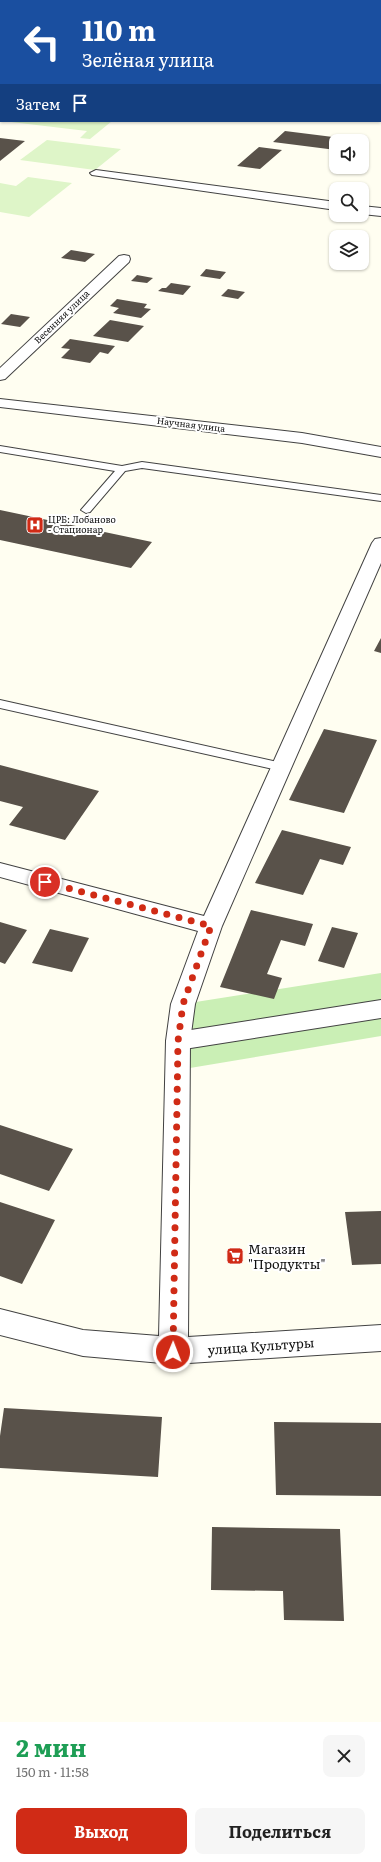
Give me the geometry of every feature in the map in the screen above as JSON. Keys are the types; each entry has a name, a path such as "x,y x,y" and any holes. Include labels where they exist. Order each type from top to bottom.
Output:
{"street":[{"path":"96,173 329,205"},
{"path":"369,211 381,212"},
{"name":"Весенняя улица","path":"0,376 124,258"},
{"name":"Научная улица","path":"0,402 302,438 381,452"},
{"path":"173,1352 178,1041 183,1004 211,926 381,543"},
{"path":"0,870 211,926"},
{"path":"178,1041 381,1008"},
{"name":"улица Культуры","path":"0,1322 83,1343 173,1352 381,1338"}],"lane":[{"path":"0,449 122,469 142,465 381,498"},
{"path":"86,510 122,469"},
{"path":"0,704 282,766"}],"green space":[{"path":"11,122 111,122 90,139 80,138 87,131"},
{"path":"47,140 121,149 95,170 20,160"},
{"path":"28,177 72,183 29,217 0,212 0,183 16,186"},
{"path":"381,973 381,1036 178,1070 183,1004"}],"building":[{"path":"285,131 329,136 329,149 273,142"},
{"path":"0,138 25,141 0,161"},
{"path":"259,147 282,150 260,169 237,166"},
{"path":"71,250 95,254 85,262 61,258"},
{"path":"206,269 226,272 220,279 200,276"},
{"path":"137,275 153,278 147,283 131,281"},
{"path":"171,283 191,286 183,295 158,291 162,288 166,288"},
{"path":"228,289 245,292 238,299 221,296"},
{"path":"117,299 147,304 144,308 151,309 141,318 113,313 119,308 110,306"},
{"path":"11,314 30,317 20,327 1,324"},
{"path":"110,320 144,326 128,342 93,336"},
{"path":"70,339 115,346 108,354 100,352 90,363 61,358 70,349 61,348"},
{"name":"ЦРБ: Лобаново - Стационар","path":"0,510 152,542 131,568 0,540"},
{"path":"381,638 381,653 374,651"},
{"path":"324,729 377,740 344,813 289,800"},
{"path":"0,765 99,791 65,840 9,825 23,807 0,801"},
{"path":"282,830 351,847 343,865 320,859 303,895 255,883"},
{"path":"251,910 313,924 305,946 281,940 267,974 282,978 274,999 220,987"},
{"path":"0,922 27,930 5,964 0,962"},
{"path":"332,927 358,933 344,968 318,961"},
{"path":"50,929 89,938 72,972 32,963"},
{"path":"0,1125 73,1149 49,1191 0,1174"},
{"path":"0,1202 55,1220 22,1284 0,1276"},
{"path":"381,1211 381,1264 352,1265 345,1212"},
{"path":"4,1408 162,1417 158,1477 0,1468 0,1436"},
{"path":"274,1422 381,1423 381,1496 276,1495"},
{"path":"212,1527 340,1529 344,1621 284,1620 283,1591 211,1590"}],"place":[{"name":"ЦРБ: Лобаново - Стационар","path":"35,525"},
{"name":"Магазин \"Продукты\"","path":"235,1256"}],"route":[{"path":"45,882 211,926 183,1004 178,1041 173,1352"}]}
